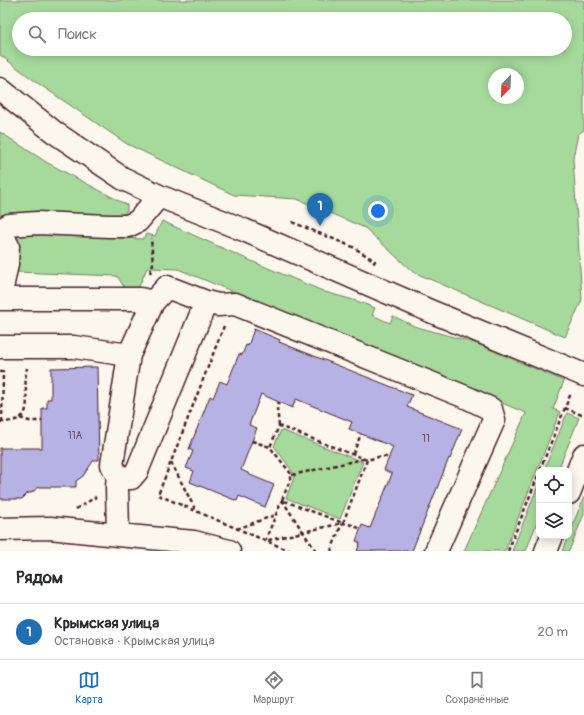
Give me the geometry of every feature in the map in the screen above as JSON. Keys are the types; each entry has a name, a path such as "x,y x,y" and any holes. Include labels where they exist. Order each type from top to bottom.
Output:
{"street":[{"path":"0,89 54,132 122,178 159,196 244,230 430,311 582,374"},
{"path":"153,302 140,299 0,298 7,264 8,246 0,231 9,225 37,223 128,226 138,221 159,196"},
{"path":"118,535 118,478 112,465 129,355 153,302 167,287 218,305 235,304 468,398 491,409 494,420 436,551"},
{"path":"118,478 131,478 137,471 206,302"},
{"path":"0,347 74,347 129,355"},
{"path":"572,485 584,455"},
{"path":"0,529 50,528 194,542 229,551"},
{"path":"546,551 551,539"}],"path":[{"path":"225,324 158,496 290,551"},
{"path":"0,372 3,372 1,422 10,422 24,415 26,408 25,374 28,366"},
{"path":"541,467 565,408 582,374"},
{"path":"270,447 279,426 277,408 279,402"},
{"path":"565,408 584,416"},
{"path":"20,418 29,421 42,421"},
{"path":"279,426 365,459"},
{"path":"353,454 361,434"},
{"path":"252,441 270,447 292,475"},
{"path":"292,475 382,456 389,458"},
{"path":"331,551 365,459"},
{"path":"171,462 196,512"},
{"path":"265,541 292,475"},
{"path":"508,551 536,481"},
{"path":"71,513 100,494"},
{"path":"282,500 361,529"},
{"path":"282,500 316,551"},
{"path":"237,529 276,515"},
{"path":"265,541 342,523"}],"green space":[{"path":"0,0 584,0 584,130 578,134 573,158 582,300 565,337 413,272 365,228 297,199 234,195 127,144 39,84 0,55"},
{"path":"0,132 46,162 127,205 127,211 122,215 113,216 0,215"},
{"path":"162,221 325,292 375,308 372,315 390,323 393,316 414,326 475,343 564,381 553,409 560,412 538,467 536,467 536,473 505,551 464,551 526,413 178,269 147,268 137,291 126,290 117,276 15,272 13,240 17,235 24,233 143,239 146,234 155,236"},
{"path":"567,413 579,418 559,467 545,467"},
{"path":"281,430 363,462 340,519 286,498 295,475 274,446"},
{"path":"536,491 536,525 526,551 512,551"},
{"path":"584,497 584,514 569,551 562,551 567,539 572,539 572,526"}],"building":[{"path":"254,329 280,340 279,342 412,395 407,407 462,429 412,551 357,551 360,543 356,541 362,525 370,528 392,474 384,470 393,447 349,429 352,422 296,399 292,408 261,394 249,425 257,428 241,470 274,485 265,507 239,496 237,501 190,482 194,471 186,468 193,451 189,449 210,396 213,398 220,381 227,384 239,354 242,355 246,345 248,346"},
{"path":"97,367 99,460 94,460 83,476 76,481 76,487 39,487 31,493 28,493 22,499 0,499 0,448 42,448 42,408 47,408 47,399 51,399 51,368"}],"place":[{"name":"Крымская улица","path":"320,226"}]}
